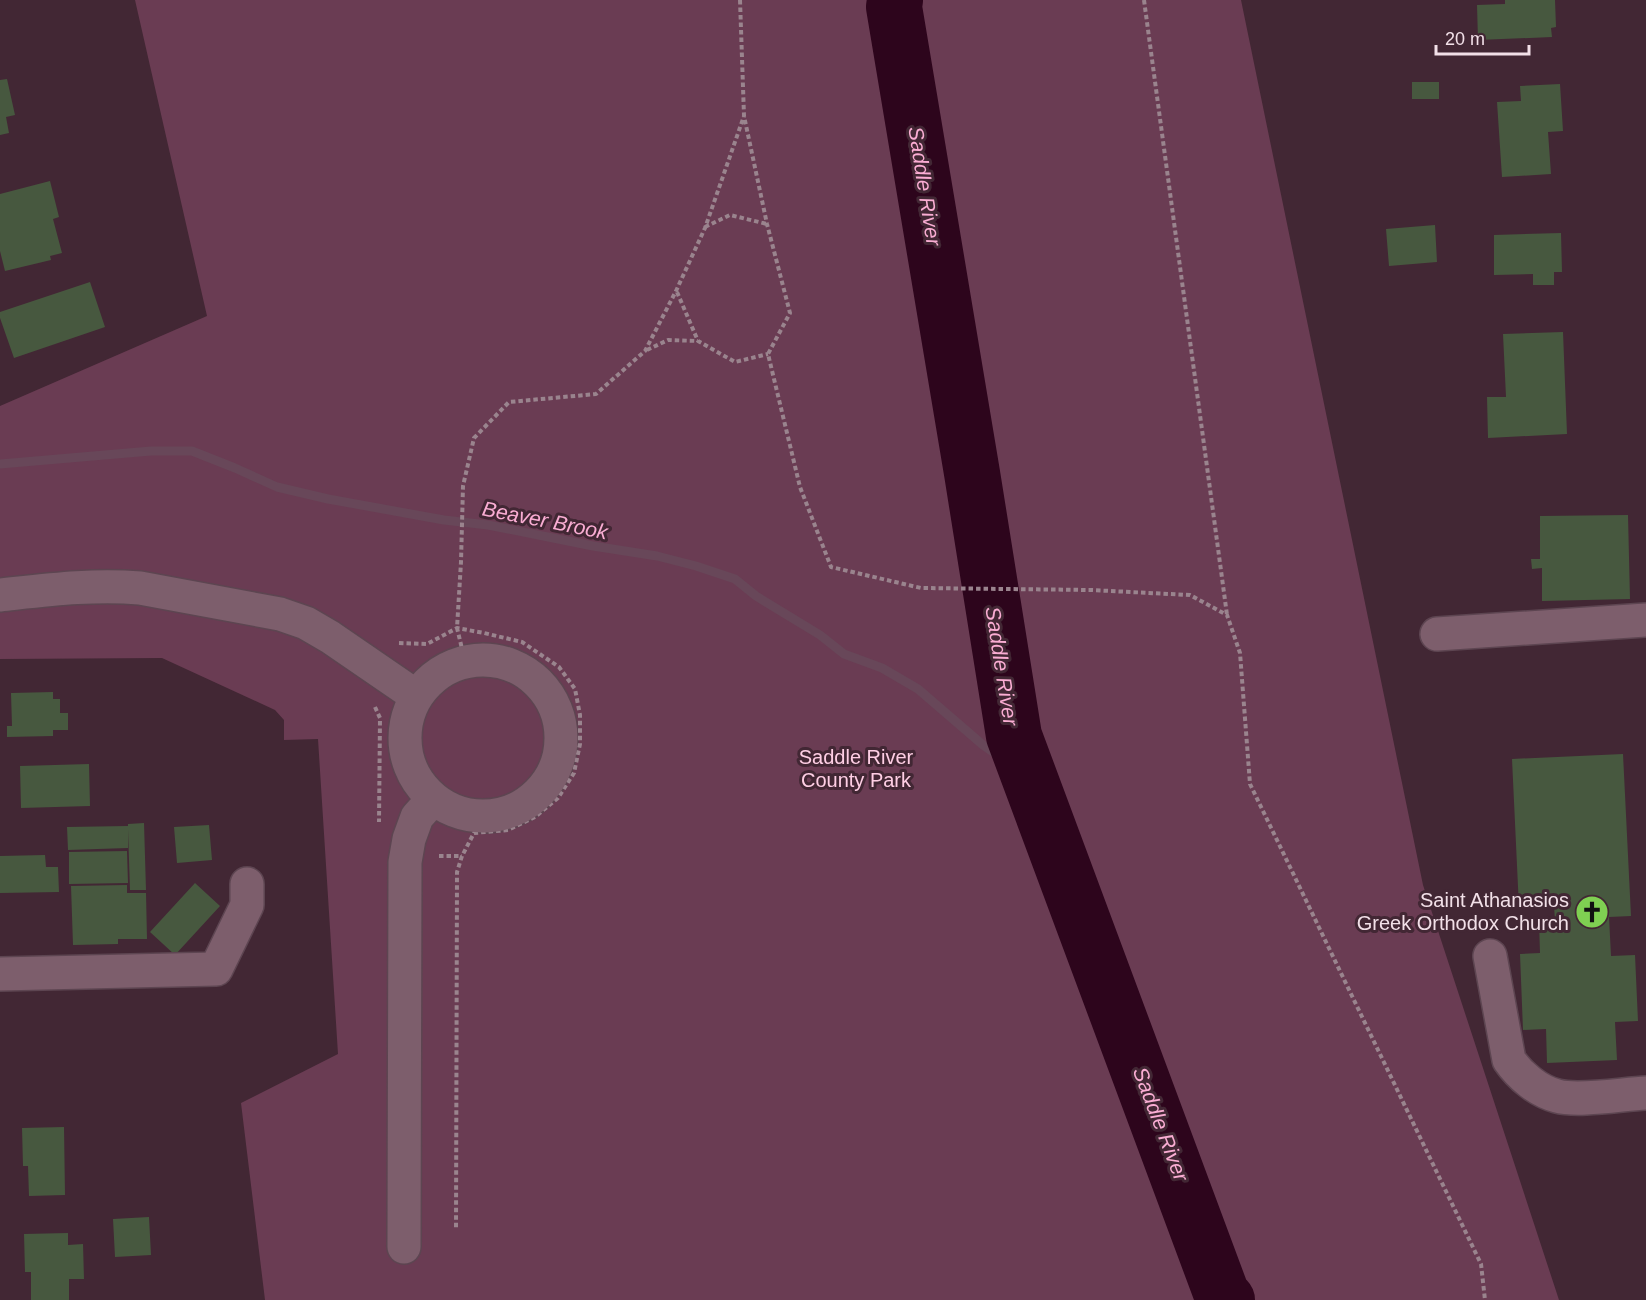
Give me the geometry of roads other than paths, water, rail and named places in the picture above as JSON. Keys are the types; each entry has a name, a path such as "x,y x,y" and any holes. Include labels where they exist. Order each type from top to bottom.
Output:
{"lane":[{"path":"0,595 118,586 280,614 306,623 330,637 416,696"},
{"path":"1437,634 1646,620"},
{"path":"491,660 515,666 536,680 552,700 560,724 560,749 553,774 537,795 515,810 487,817 459,813 433,799 412,776 404,748 405,721 416,696 438,674 465,661 491,660"},
{"path":"404,1247 405,862 409,839 417,817 433,799"},
{"path":"0,974 216,969 246,905 247,884"},
{"path":"1490,956 1509,1060 1519,1074 1558,1096 1582,1098 1646,1093"}],"waterway":[{"name":"Saddle River","path":"895,0 894,7 1014,736 1222,1295 1227,1300"},
{"name":"Beaver Brook","path":"0,464 151,451 192,451 277,487 328,499 444,520 488,525 657,556 696,566 735,579 756,596 820,635 844,654 882,668 918,689 983,745 1029,777"}],"place":[{"name":"Saint Athanasios Greek Orthodox Church","path":"1592,912"}],"park label":[{"name":"Saddle River County Park","path":"856,768"}]}
